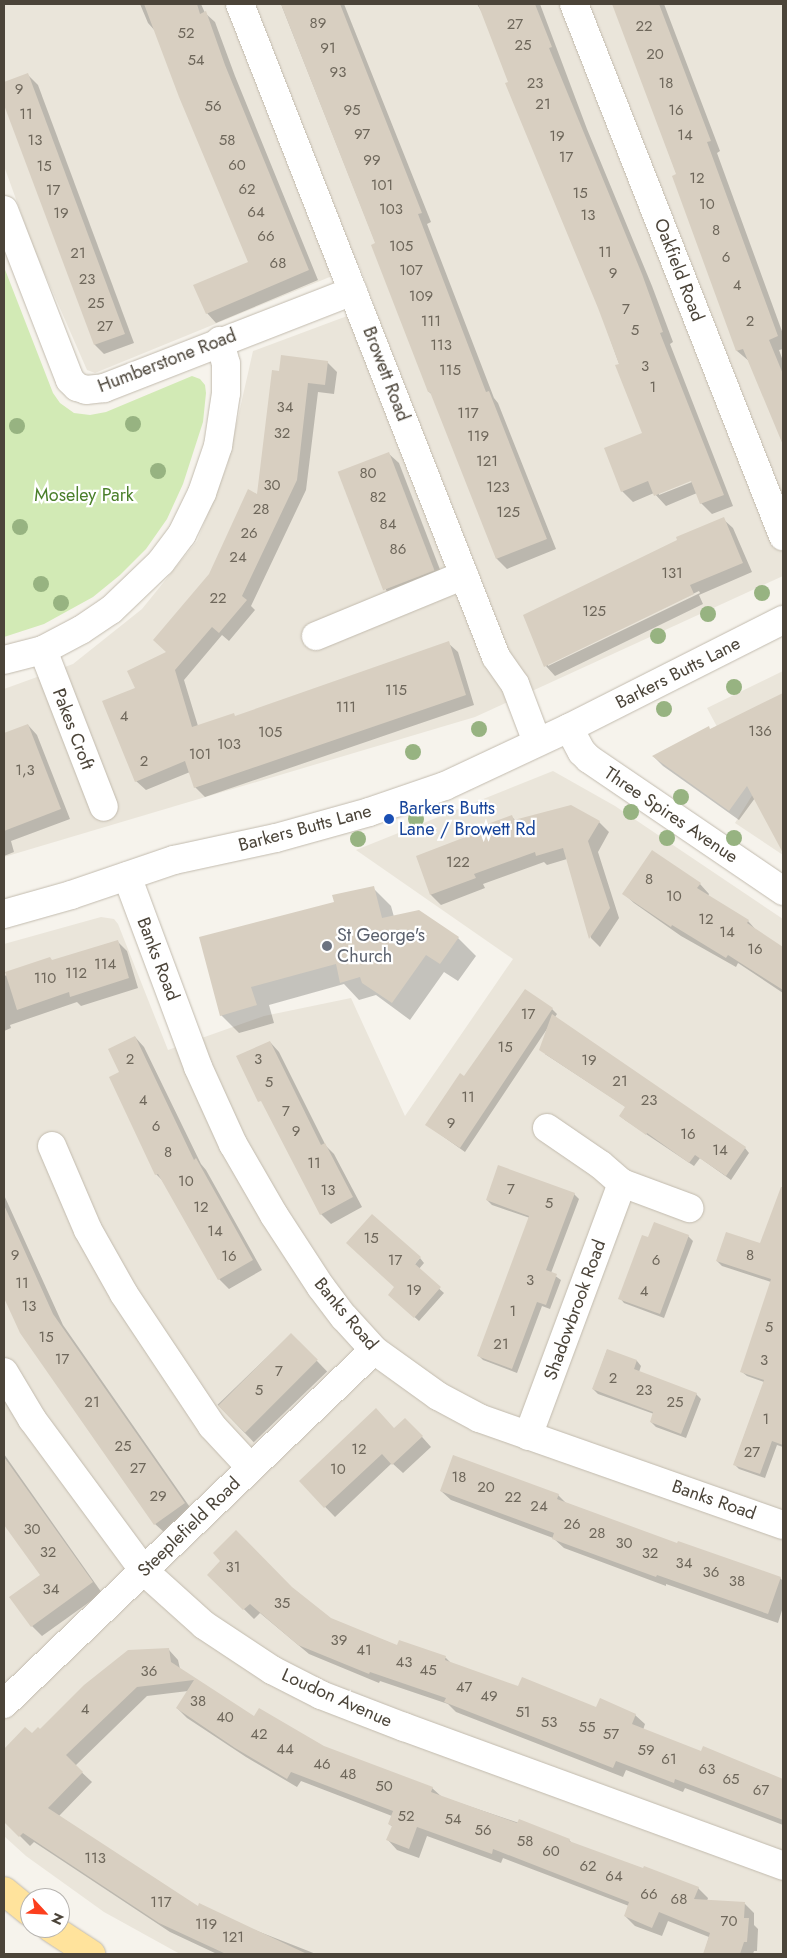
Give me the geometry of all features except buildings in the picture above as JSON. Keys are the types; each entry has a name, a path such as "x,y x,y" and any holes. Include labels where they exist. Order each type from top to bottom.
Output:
{"main road":[{"path":"4,1892 20,1904"},
{"path":"66,1938 91,1954"}],"street":[{"name":"Browett Road","path":"240,4 496,657 515,684 537,742"},
{"name":"Oakfield Road","path":"574,4 783,536"},
{"name":"Humberstone Road","path":"4,210 70,380 77,387 94,391 353,291"},
{"path":"4,660 43,650 80,630 111,610 161,562 182,534 202,493 218,446 226,393 226,364 220,341"},
{"path":"316,636 464,575"},
{"name":"Barkers Butts Lane","path":"4,914 71,895 174,860 276,838 369,812 445,786 569,728 783,620"},
{"name":"Pakes Croft","path":"43,650 104,807"},
{"name":"Three Spires Avenue","path":"569,728 582,752 589,758 783,891"},
{"name":"Banks Road","path":"127,876 198,1067 233,1144 274,1215 321,1287 344,1317 374,1350 438,1396 479,1418 783,1525"},
{"path":"546,1128 601,1165 622,1184 689,1208"},
{"path":"52,1146 88,1230 124,1294 212,1426 251,1468"},
{"name":"Shadowbrook Road","path":"528,1436 622,1184"},
{"name":"Steeplefield Road","path":"4,1704 374,1350"},
{"name":"Loudon Avenue","path":"4,1372 32,1419 144,1571 204,1626 272,1670 321,1695 783,1866"}],"shaded area":[{"path":"4,4 783,4 783,576 475,717 4,857 4,689 73,664 142,609 197,541 227,466 253,351 374,306 359,265 95,373 87,370 34,249 4,166"},
{"path":"783,671 783,855 735,823 753,794 707,708"},
{"path":"553,771 615,806 783,919 783,1954 180,1954 104,1912 26,1856 4,1836 4,944 101,917 114,919 118,924 168,1050 264,1016 351,998 405,1116 513,959 356,850"}],"green space":[{"name":"Moseley Park","path":"4,267 53,393 60,403 74,413 90,415 106,412 192,376 200,379 205,385 206,393 203,422 183,484 167,519 146,549 120,575 93,597 44,624 4,637"}],"place":[{"name":"Barkers Butts Lane / Browett Rd","path":"389,819"},
{"name":"St George's Church","path":"327,946"}]}
